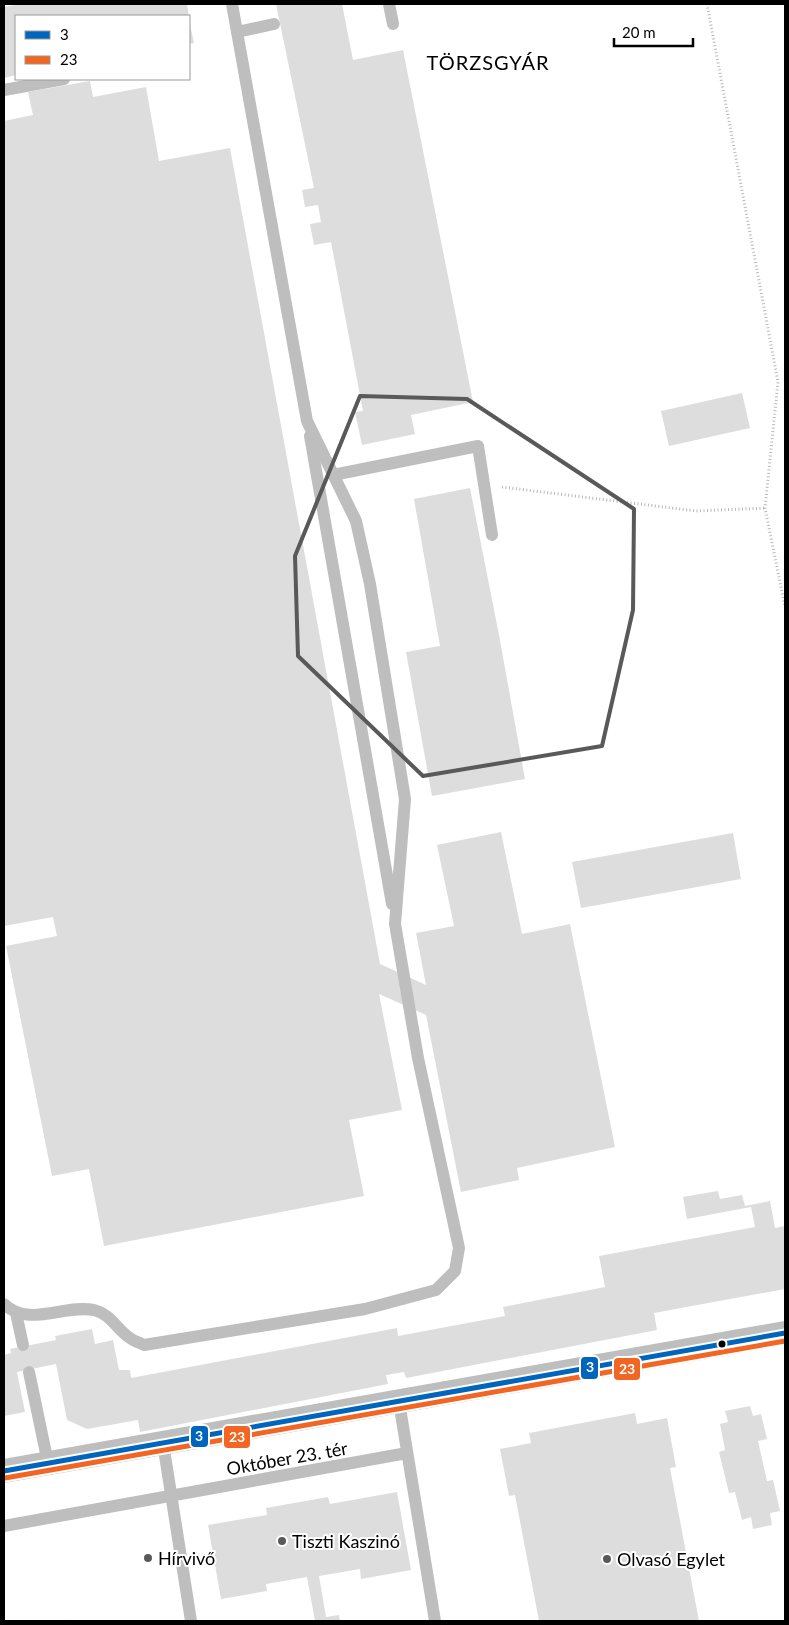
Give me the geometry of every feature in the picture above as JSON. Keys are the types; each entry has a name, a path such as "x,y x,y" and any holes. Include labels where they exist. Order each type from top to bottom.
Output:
{"street":[{"path":"4,1471 785,1333"}],"lane":[{"path":"4,1304 16,1313 36,1316 67,1310 94,1310 110,1318 130,1338 144,1345 365,1309 436,1290 455,1270 459,1248 418,1058 396,924 232,4"},
{"path":"389,4 393,24"},
{"path":"236,32 274,24"},
{"path":"4,90 59,80"},
{"path":"307,421 356,521 368,575 405,799 396,924"},
{"path":"333,475 478,446 492,535"},
{"path":"16,1313 23,1345"},
{"path":"28,1372 48,1463"},
{"path":"398,1402 435,1621"},
{"path":"163,1443 191,1621"},
{"name":"Október 23. tér","path":"4,1526 408,1453"}],"path":[{"path":"707,4 778,382 765,508 785,607"},
{"path":"484,484 696,511 765,508"}],"highlighted area":[{"path":"360,396 467,399 634,509 633,610 602,746 423,776 298,656 295,556"}],"building":[{"path":"21,4 187,4 189,15 15,15 15,75 4,78 4,7"},
{"path":"276,4 342,4 353,60 403,50 473,402 411,415 415,434 362,445 355,412 363,411 331,242 314,245 310,224 321,222 318,205 305,207 302,190 314,188"},
{"path":"190,25 194,43 190,44"},
{"path":"90,81 93,97 146,87 159,161 230,148 380,964 426,985 416,933 454,926 437,845 501,832 522,934 570,924 615,1147 517,1168 519,1180 461,1192 426,1015 379,994 402,1110 349,1120 364,1196 104,1246 89,1169 52,1176 6,946 57,936 53,917 4,926 4,121 33,115 28,92"},
{"path":"742,393 750,428 669,446 661,411"},
{"path":"470,488 525,779 432,796 406,652 440,646 414,499"},
{"path":"733,833 741,879 581,908 572,862"},
{"path":"718,1191 720,1199 742,1195 745,1206 770,1201 775,1228 785,1226 785,1289 654,1313 657,1330 406,1378 404,1372 386,1375 388,1384 140,1432 138,1420 87,1429 67,1420 56,1364 17,1372 25,1412 4,1416 4,1355 11,1353 10,1349 56,1340 55,1336 92,1329 95,1344 113,1340 119,1370 130,1370 131,1378 397,1328 398,1336 505,1316 503,1307 605,1287 599,1256 755,1227 751,1207 687,1219 683,1197"},
{"path":"750,1406 753,1416 761,1414 767,1439 758,1441 767,1481 773,1480 780,1511 770,1513 772,1525 753,1529 751,1517 742,1520 735,1492 729,1493 719,1452 725,1450 720,1424 728,1422 725,1411"},
{"name":"Olvasó Egylet","path":"635,1413 637,1424 667,1418 676,1467 670,1468 699,1621 539,1621 515,1495 509,1496 500,1449 531,1443 529,1433"},
{"path":"397,1492 411,1570 361,1579 360,1569 319,1576 326,1617 339,1615 340,1621 315,1621 307,1577 266,1584 267,1591 221,1599 208,1525 267,1515 266,1508 328,1497 330,1504"}],"transit line":[{"name":"3","path":"4,1471 785,1333"},
{"name":"23","path":"5,1478 785,1341"}],"place":[{"name":"Tiszti Kaszinó","path":"282,1541"},
{"name":"Hírvivő","path":"148,1558"},
{"name":"Olvasó Egylet","path":"607,1559"}],"district":[{"name":"TÖRZSGYÁR","path":"488,62"}]}
